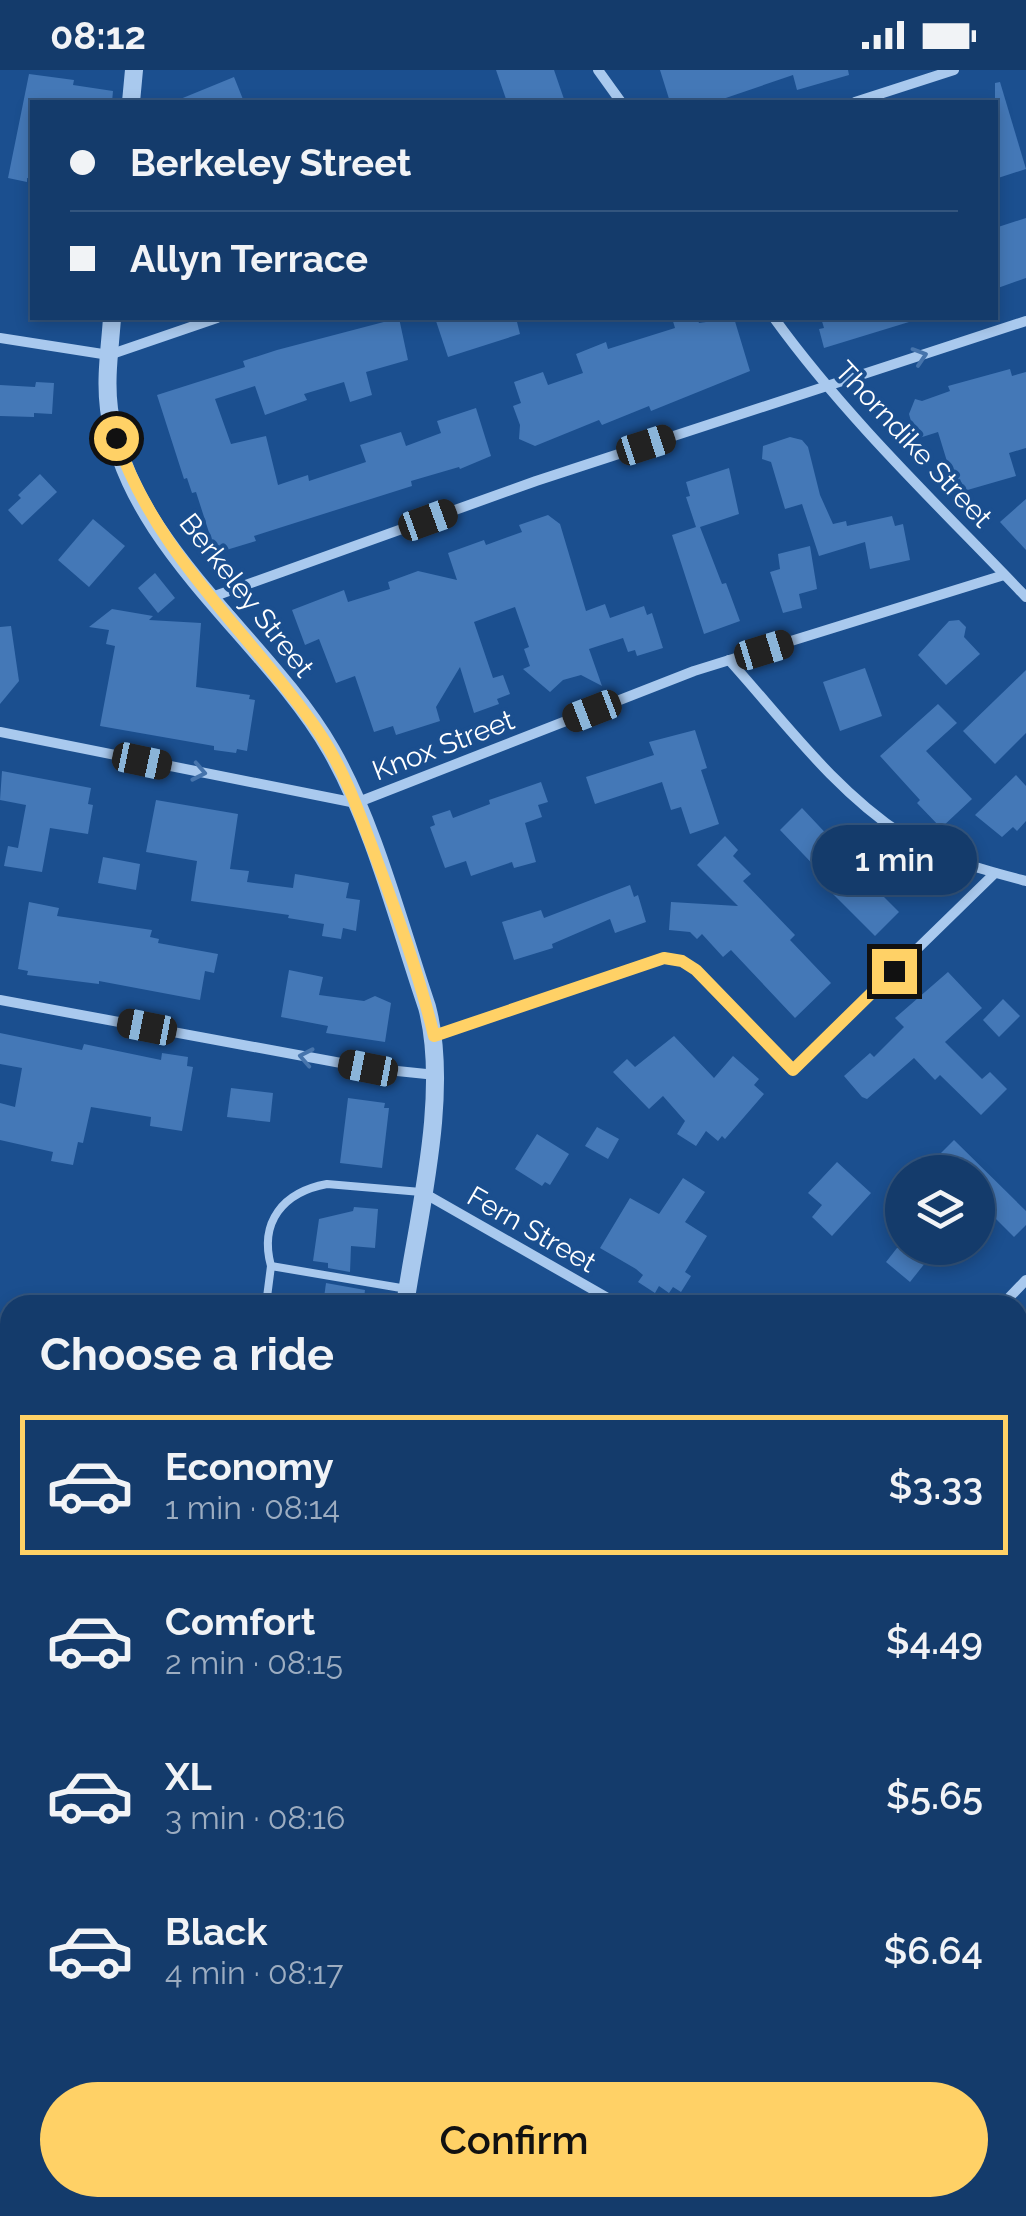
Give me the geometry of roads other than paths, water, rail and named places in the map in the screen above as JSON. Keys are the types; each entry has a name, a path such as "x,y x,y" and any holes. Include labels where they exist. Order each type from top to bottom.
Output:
{"street":[{"path":"131,100 134,70"},
{"path":"598,70 620,100"},
{"path":"861,100 954,70"},
{"name":"Berkeley Street","path":"112,320 110,412 126,466 170,547 316,728 345,776 387,888 434,1036 437,1075 406,1295"},
{"path":"0,338 109,354 211,320"},
{"name":"Thorndike Street","path":"776,320 828,386 1026,597"},
{"path":"212,598 536,481 1026,321"},
{"name":"Knox Street","path":"0,732 356,804 694,671 1004,575"},
{"path":"729,660 853,798 906,837 955,860 1026,881"},
{"path":"434,1036 664,958 682,961 696,970 793,1070 995,873"},
{"path":"0,1000 368,1068 437,1075"},
{"name":"Fern Street","path":"422,1192 602,1295"}],"lane":[{"path":"267,1295 271,1266 266,1245 274,1216 312,1186 422,1192"},
{"path":"271,1266 397,1295"}]}
